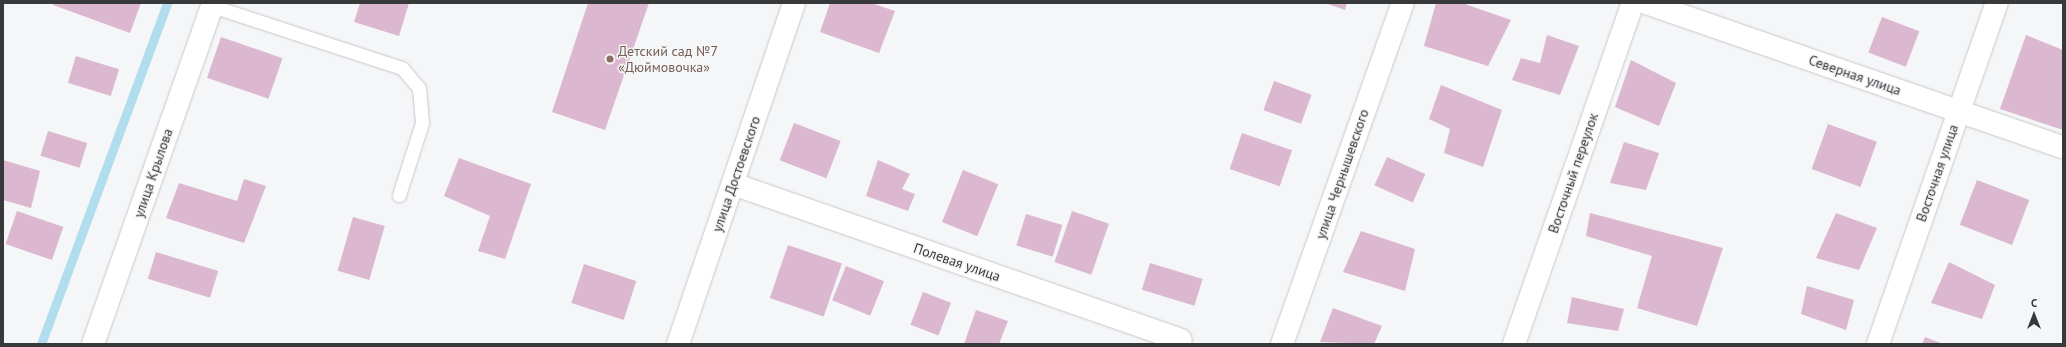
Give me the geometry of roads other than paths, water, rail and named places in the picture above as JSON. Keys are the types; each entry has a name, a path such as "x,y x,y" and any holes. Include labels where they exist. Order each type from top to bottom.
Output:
{"street":[{"name":"улица Достоевского","path":"678,344 794,3"},
{"name":"улица Чернышевского","path":"1282,344 1403,3"},
{"name":"Восточный переулок","path":"1514,344 1633,3"},
{"name":"Северная улица","path":"1646,3 2063,147"},
{"name":"Восточная улица","path":"1878,344 1958,111 1997,3"},
{"name":"улица Крылова","path":"93,344 213,4"},
{"name":"Полевая улица","path":"732,184 1181,340"}],"lane":[{"path":"213,4 402,68 419,88 422,122 399,195"}],"waterway":[{"path":"41,344 167,3"}],"place":[{"name":"Детский сад №7 «Дюймовочка»","path":"610,59"}]}
